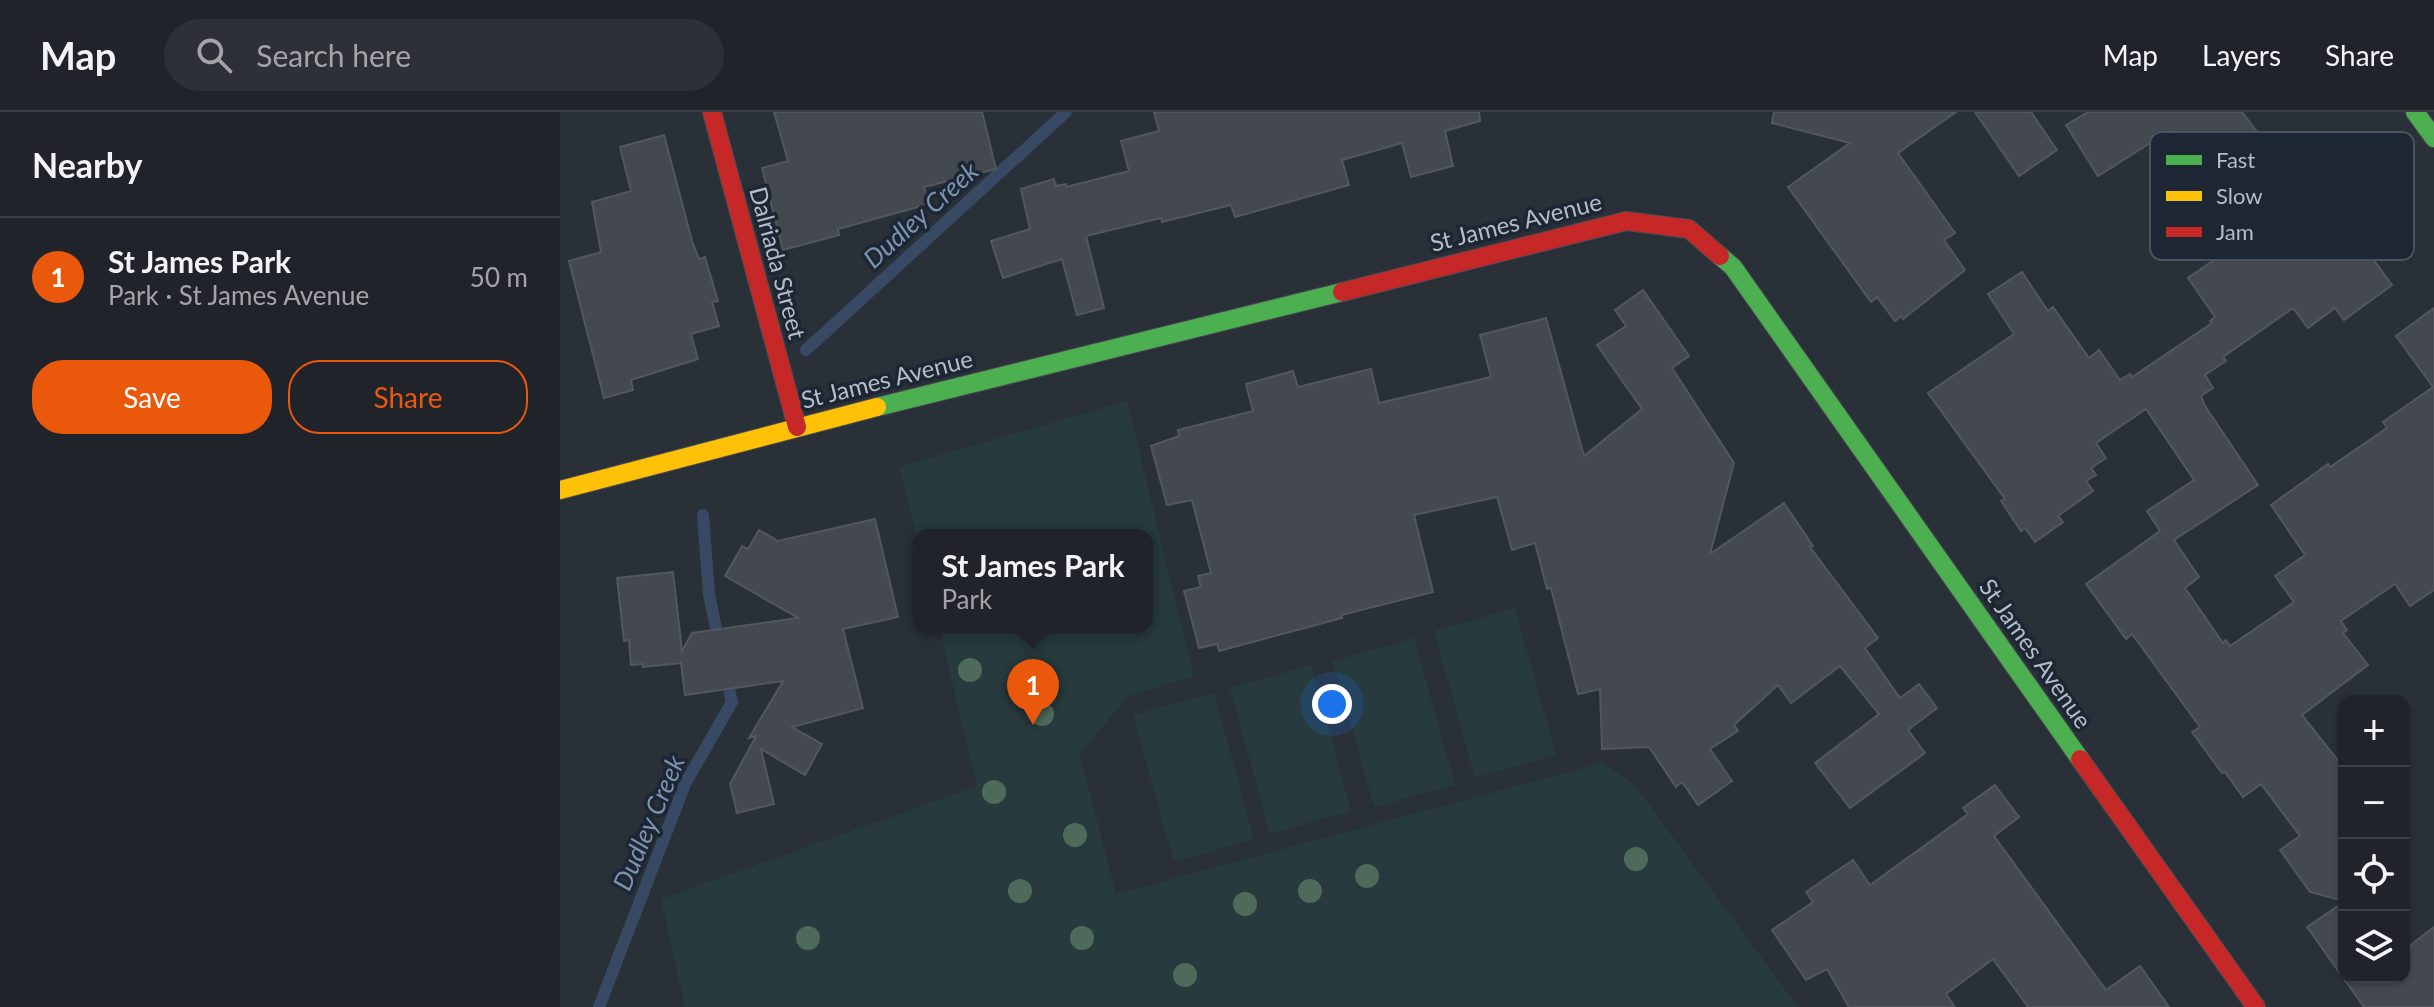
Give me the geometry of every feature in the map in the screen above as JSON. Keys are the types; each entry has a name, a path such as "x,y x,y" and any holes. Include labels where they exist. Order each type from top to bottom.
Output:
{"street":[{"name":"Dalriada Street","path":"712,112 797,427"},
{"path":"2415,112 2434,138"},
{"name":"St James Avenue","path":"560,490 797,427 1626,221 1689,229 1733,267 2256,1007"}],"green space":[{"path":"1127,401 1194,676 1127,697 1080,754 1116,894 1602,763 1634,784 1798,1007 685,1007 661,899 977,786 940,633 1153,633 1153,529 914,529 899,467"},
{"path":"1515,608 1556,755 1475,778 1434,631"},
{"path":"1414,638 1455,785 1374,807 1333,661"},
{"path":"1311,665 1351,811 1270,834 1230,688"},
{"path":"1214,693 1254,839 1174,862 1133,715"}],"building":[{"path":"774,112 982,112 996,169 924,187 929,204 838,229 839,235 783,250 762,168 788,161"},
{"path":"1154,112 1479,112 1480,121 1445,131 1453,166 1411,177 1402,143 1342,160 1349,185 1235,217 1231,205 1086,236 1104,308 1077,315 1062,259 1003,278 991,241 1030,229 1021,189 1054,179 1056,186 1066,184 1066,187 1129,171 1121,141 1159,131"},
{"path":"1774,112 1956,112 1898,153 1955,233 1944,240 1965,270 1903,319 1901,316 1895,321 1877,297 1871,302 1788,187 1850,143 1772,123"},
{"path":"1975,112 2031,112 2057,150 2019,176"},
{"path":"2088,112 2242,112 2257,132 2150,132 2150,143 2098,176 2066,125"},
{"path":"664,135 692,241 699,259 705,257 718,301 712,302 719,326 691,334 698,359 631,380 633,390 604,398 569,261 601,252 592,202 631,191 620,147"},
{"path":"2214,260 2374,260 2392,285 2344,320 2335,308 2308,328 2293,308 2223,357 2226,361 2205,375 2213,388 2201,396 2205,406 2258,485 2174,540 2199,577 2185,588 2223,643 2226,640 2230,646 2294,602 2275,576 2305,555 2271,505 2328,464 2330,467 2387,428 2383,422 2433,387 2396,336 2434,308 2434,590 2410,606 2395,584 2341,621 2347,630 2343,633 2368,665 2302,715 2338,760 2338,899 2310,892 2280,850 2300,836 2261,784 2243,797 2225,772 2222,773 2192,732 2200,727 2132,634 2126,639 2086,584 2160,531 2147,511 2194,480 2146,409 2096,443 2106,458 2091,468 2096,475 2086,481 2093,491 2058,516 2063,522 2035,542 2025,528 2021,531 2001,501 2005,499 1928,393 2014,334 1988,294 2022,272 2048,311 2053,307 2089,358 2099,350 2120,380 2130,374 2132,377 2212,323 2210,321 2215,317 2188,278"},
{"path":"1643,290 1689,356 1672,368 1734,463 1710,554 1784,503 1813,546 1810,547 1878,638 1865,648 1900,698 1919,684 1937,708 1908,730 1925,753 1850,808 1815,763 1879,714 1840,666 1791,703 1778,685 1734,725 1738,731 1710,749 1732,781 1698,805 1682,782 1676,787 1649,747 1602,749 1600,689 1578,694 1551,588 1547,589 1535,543 1512,550 1497,497 1414,515 1433,592 1219,651 1217,644 1199,648 1184,591 1201,587 1198,576 1211,573 1192,500 1167,505 1151,446 1179,436 1178,430 1253,411 1246,384 1293,371 1298,387 1371,369 1379,403 1491,377 1480,335 1546,318 1584,456 1642,409 1597,345 1626,326 1615,310"},
{"path":"875,519 898,617 843,629 863,708 792,727 822,744 805,775 761,749 774,804 737,813 730,784 756,736 749,738 783,681 685,695 681,663 643,667 643,664 631,665 629,640 624,641 617,578 673,572 682,651 692,633 798,618 725,576 742,546 748,549 759,530 778,541"},
{"path":"1995,785 2019,817 1994,836 2106,990 2140,966 2169,1007 2028,1007 1993,959 1946,994 1955,1007 1849,1007 1827,969 1806,980 1772,930 1813,902 1806,892 1853,860 1870,885 1968,814 1963,808"},
{"path":"2338,906 2338,971 2307,927"},
{"path":"2434,927 2434,1007 2364,1007 2347,983 2410,983 2410,945"}],"waterway":[{"name":"Dudley Creek","path":"806,350 1066,112"},
{"name":"Dudley Creek","path":"703,515 709,594 719,643"},
{"name":"Dudley Creek","path":"599,1007 685,784 732,702 725,672"}],"traffic: fast":[{"path":"2415,112 2434,138"},
{"path":"1720,256 1733,267 2080,759"},
{"path":"877,407 1342,292"}],"traffic: slow":[{"path":"560,490 877,407"}],"traffic: jam":[{"path":"712,112 797,427"},
{"path":"1342,292 1626,221 1689,229 1720,256"},
{"path":"2080,759 2256,1007"}],"place":[{"name":"St James Park","path":"1033,725"}]}
